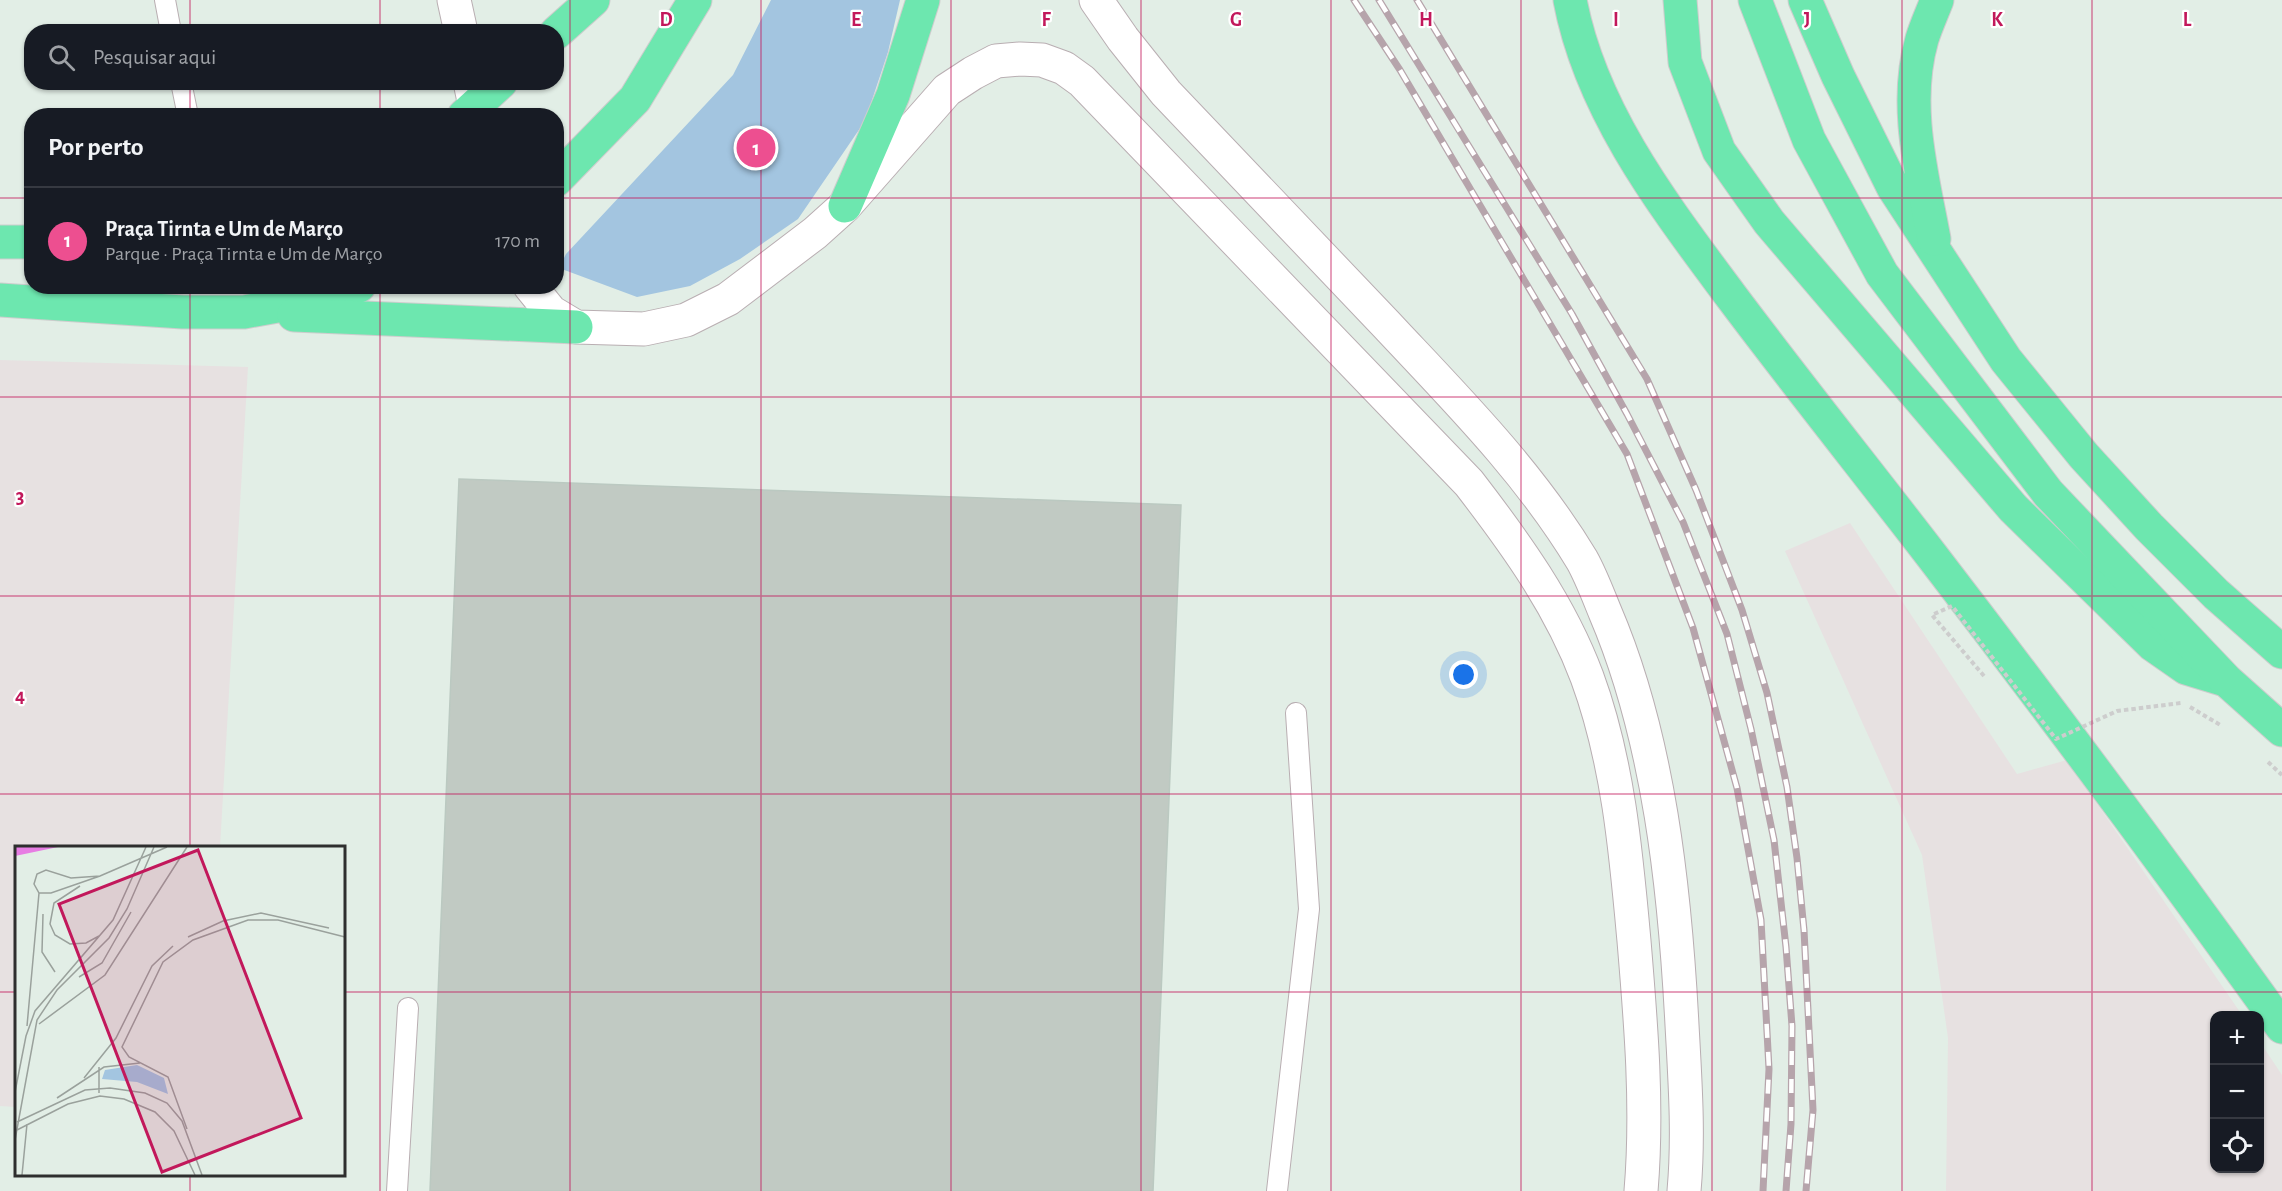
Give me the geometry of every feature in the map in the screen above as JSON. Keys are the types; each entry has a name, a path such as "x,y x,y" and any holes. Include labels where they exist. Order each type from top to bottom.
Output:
{"main road":[{"path":"454,0 458,24"},
{"path":"564,26 593,0"},
{"path":"564,172 635,99 695,0"},
{"path":"845,206 892,95 923,0"},
{"path":"1096,0 1123,39 1166,93 1499,444 1554,517 1583,563 1616,638 1632,682 1654,776 1680,975 1685,1080 1684,1191"},
{"path":"1570,0 1578,34 1593,79 1625,142 1677,223 1771,350 1932,556 2090,765 2282,1026"},
{"path":"1680,0 1685,62 1719,151 1769,222 2013,508 2153,645 2186,668 2226,680"},
{"path":"1755,0 1809,140 1882,274 2048,493 2226,680 2280,728"},
{"path":"1805,0 1838,76 1893,187 2006,360 2084,456 2158,536 2216,594 2271,642"},
{"path":"1937,0 1922,39 1914,90 1917,153 1938,259"},
{"path":"0,300 183,312 244,312 644,329 686,320 728,299 815,233 845,206 947,90 996,61 1042,60 1064,68 1082,81 1099,98 1469,483 1513,540 1556,609 1586,675 1602,722 1614,774 1630,893 1643,1046 1641,1191"},
{"path":"470,101 488,90"},
{"path":"0,242 24,242"},
{"path":"244,312 333,294"},
{"path":"536,294 551,312 576,327"}],"lane":[{"path":"165,0 170,24"},
{"path":"183,90 186,108"},
{"path":"1277,1191 1309,909 1296,713"},
{"path":"397,1191 408,1008"}],"path":[{"path":"1984,676 1932,615 1952,606 2056,739 2117,711 2181,703 2226,728"}],"shaded area":[{"path":"771,0 900,0 888,52 865,121 798,219 740,259 690,286 637,297 564,270 566,254 733,75"},
{"path":"0,360 248,367 220,846 15,846 15,1107 0,1106"},
{"path":"1850,523 2017,774 2067,760 2239,1011 2210,1011 2210,1173 2264,1173 2264,1048 2282,1075 2282,1191 1946,1191 1948,1038 1922,855 1785,551"}],"building":[{"path":"459,479 1181,505 1153,1191 430,1191"}],"railway":[{"path":"1354,0 1400,70 1627,454 1693,628 1737,788 1761,920 1769,1069 1763,1191"},
{"path":"1379,0 1572,314 1627,414 1683,522 1727,634 1751,729 1774,840 1786,947 1792,1026 1791,1124 1786,1191"},
{"path":"1417,0 1647,379 1696,490 1742,610 1767,693 1787,787 1797,858 1804,930 1813,1110 1806,1191"}],"place":[{"name":"Praça Tirnta e Um de Março","path":"756,148"}]}
